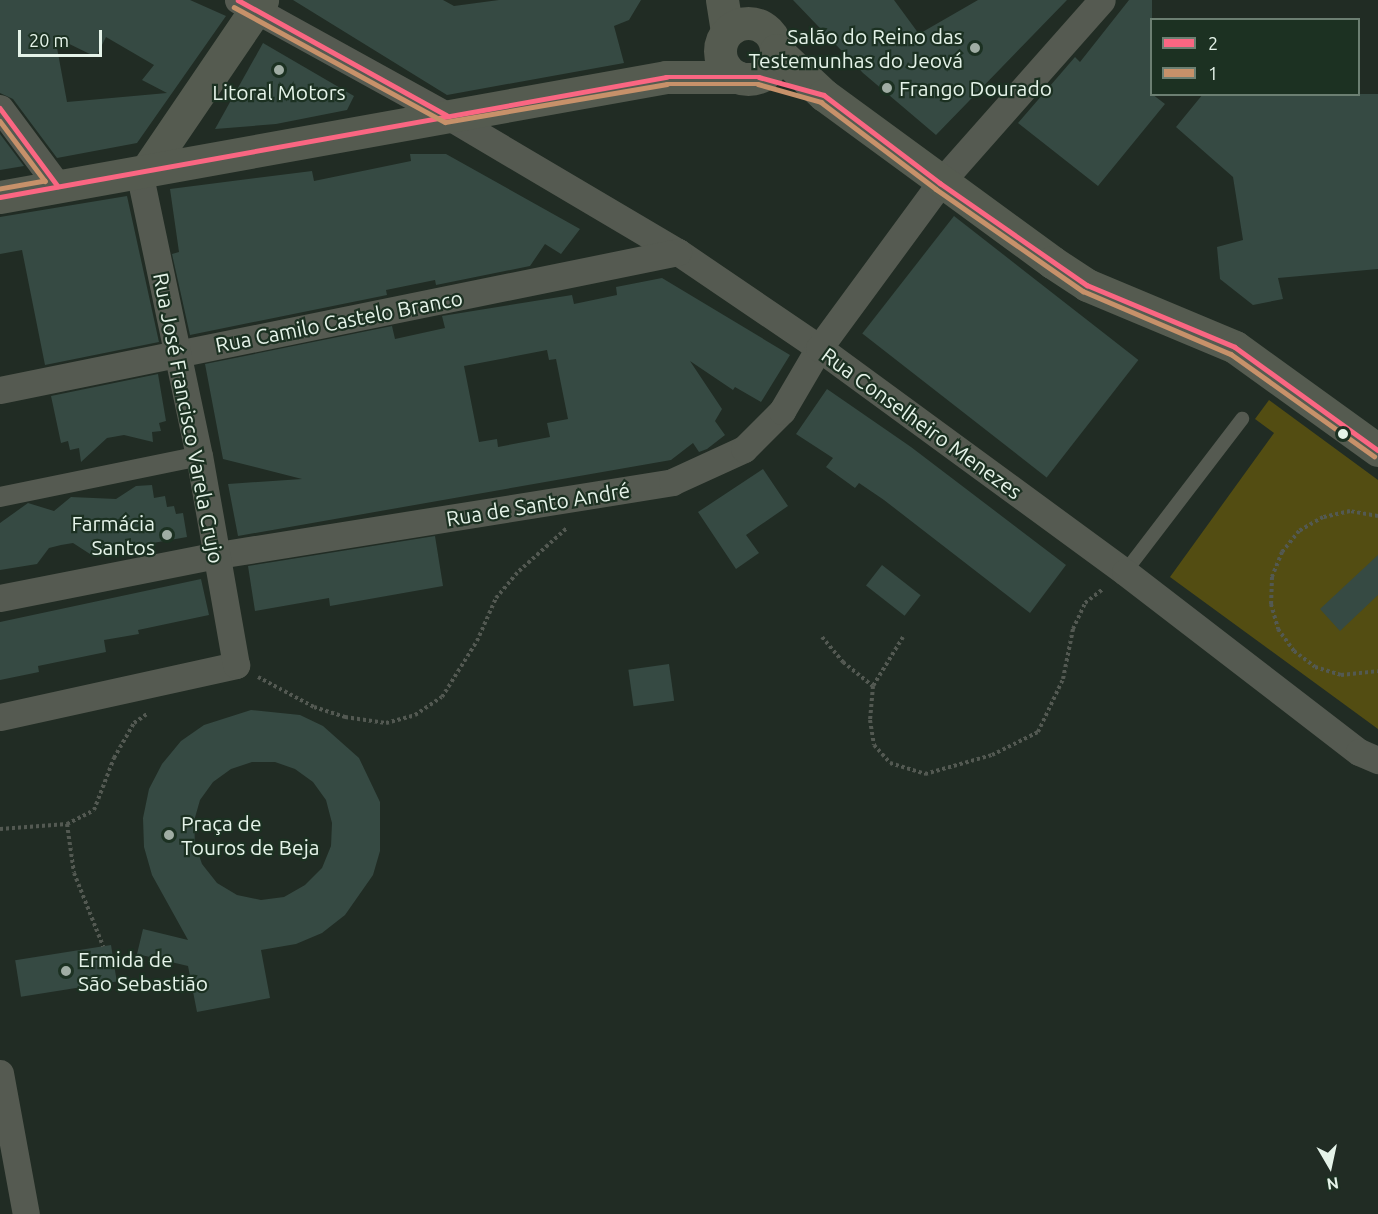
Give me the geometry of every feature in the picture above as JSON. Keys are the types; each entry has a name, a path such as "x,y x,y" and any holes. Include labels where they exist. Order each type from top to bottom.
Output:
{"main road":[{"path":"144,170 252,4"},
{"path":"0,197 666,77 742,37 824,95 940,183 1087,285 1235,347 1378,450"}],"street":[{"name":"Rua de Santo André","path":"0,598 218,555 672,482 744,449 782,411 819,348 940,183 1102,0"},
{"name":"Rua Conselheiro Menezes","path":"252,4 678,252 819,348 1125,572 1359,752 1378,760"},
{"path":"0,108 58,186"},
{"name":"Rua José Francisco Varela Crujo","path":"144,170 175,355 199,456 236,665"},
{"name":"Rua Camilo Castelo Branco","path":"0,390 678,252"},
{"path":"0,496 199,456"},
{"path":"0,717 236,665"},
{"path":"0,1073 4,1126 26,1214"}],"lane":[{"path":"1125,572 1242,419"}],"path":[{"path":"1378,516 1350,512 1323,517 1299,531 1282,552 1272,577 1271,604 1278,629 1293,651 1315,667 1341,675 1378,671"},
{"path":"236,665 314,707 345,717 386,723 415,715 442,697 477,641 496,598 519,572 570,526"},
{"path":"903,637 873,686 870,720 874,745 890,763 925,774 992,755 1038,732 1063,679 1072,629 1085,603 1125,572"},
{"path":"822,637 843,662 873,686"},
{"path":"0,829 67,824 94,810 114,758 134,723 152,710"},
{"path":"67,824 74,873 103,946"}],"shaded area":[{"path":"1269,400 1378,480 1378,729 1170,577 1274,433 1255,419"}],"building":[{"path":"0,0 190,0 226,16 137,143 57,158 13,99 0,93","holes":["55,37 96,57 106,37 154,65 142,80 167,93 67,102"]},
{"path":"293,0 443,0 454,6 499,0 641,0 629,20 614,26 624,63 447,95"},
{"path":"793,0 894,0 919,34 978,0 1067,0 936,135 863,73"},
{"path":"1129,0 1152,0 1150,96 1155,96 1165,104 1098,186 1018,123 1075,57 1080,62"},
{"path":"263,43 354,96 347,110 276,124 215,129"},
{"path":"1378,94 1378,269 1278,278 1283,299 1253,305 1220,279 1217,247 1243,240 1233,177 1176,127 1201,96"},
{"path":"0,134 24,166 0,170"},
{"path":"410,154 446,154 580,229 561,254 545,244 530,266 436,285 435,280 386,290 387,295 190,335 172,254 179,252 170,189 312,171 314,181 411,161"},
{"path":"127,196 159,342 45,365 22,250 0,254 0,217"},
{"path":"954,216 1138,360 1047,477 862,333"},
{"path":"662,278 790,355 761,402 735,387 733,390 690,361 722,409 715,421 725,435 707,449 699,452 693,443 671,460 238,536 228,484 302,479 223,459 205,364 392,326 395,339 445,328 442,316 572,295 574,304 617,295 616,287","holes":["547,350 549,360 556,359 568,419 547,423 550,437 498,447 497,439 479,442 464,366"]},
{"path":"158,374 166,421 159,423 161,431 152,432 153,442 124,435 107,438 81,462 79,448 70,450 68,441 61,443 51,396"},
{"path":"827,389 911,447 1066,565 1030,613 884,500 859,483 855,488 826,467 833,458 796,434"},
{"path":"763,469 788,506 746,535 759,553 736,569 698,512"},
{"path":"152,485 154,498 165,496 167,507 174,506 176,514 183,513 187,537 90,554 73,543 61,545 49,548 37,564 0,570 0,523 28,503 54,511 71,497 116,499 136,486"},
{"path":"435,536 443,586 330,606 329,598 255,611 248,566"},
{"path":"1378,555 1378,595 1340,631 1320,609"},
{"path":"882,565 921,595 905,616 866,585"},
{"path":"201,579 209,615 138,630 139,634 104,640 106,652 38,666 39,672 0,680 0,622"},
{"path":"669,664 674,701 634,706 628,670"},
{"name":"Praça de Touros de Beja","path":"251,710 300,715 323,726 359,758 380,802 380,851 373,875 345,915 322,933 296,944 261,950 270,998 197,1012 188,966 137,954 143,929 188,940 152,875 144,847 143,818 149,789 162,764 181,741 204,725","holes":["252,762 275,762 295,769 313,782 326,800 332,823 331,846 322,868 305,885 284,897 261,900 237,895 217,883 202,864 195,844 194,821 200,800 213,782 231,769"]},
{"name":"Ermida de São Sebastião","path":"111,945 117,982 21,997 15,960"}],"transit line":[{"name":"2","path":"238,0 446,115"},
{"name":"1","path":"234,7 445,122 667,84 758,84 821,102 936,189 1083,291 1231,354 1374,456"},
{"name":"2","path":"0,197 666,77 759,77 824,95 940,183 1087,285 1235,347 1378,450"},
{"name":"2","path":"0,108 58,186"},
{"name":"1","path":"0,121 45,181 0,189"}],"place":[{"name":"Salão do Reino das Testemunhas do Jeová","path":"975,48"},
{"name":"Litoral Motors","path":"279,70"},
{"name":"Frango Dourado","path":"887,88"},
{"name":"Farmácia Santos","path":"167,535"},
{"name":"Praça de Touros de Beja","path":"169,835"},
{"name":"Ermida de São Sebastião","path":"66,971"}]}
